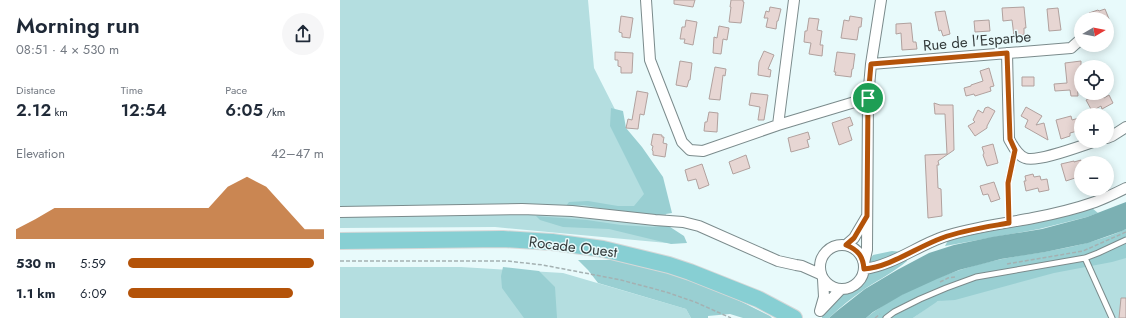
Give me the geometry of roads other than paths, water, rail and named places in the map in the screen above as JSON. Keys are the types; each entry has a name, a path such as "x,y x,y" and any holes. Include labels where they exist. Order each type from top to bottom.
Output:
{"main road":[{"name":"Rocade Ouest","path":"340,241 503,239 552,242 603,249 661,263 690,272 758,299 794,318"}],"street":[{"path":"646,0 650,60 682,142 690,150 703,152 778,125 868,98"},
{"path":"778,125 794,0"},
{"path":"340,212 522,209 572,211 683,222 699,226 778,261 802,266 822,276 828,284 834,288 840,290 847,289 859,282 863,276 867,250 868,98 871,64 881,0"},
{"name":"Rue de l'Esparbe","path":"871,64 1071,48 1074,45"},
{"path":"1007,53 1010,139 1015,150 1025,158 1041,158 1074,148"},
{"path":"1114,135 1126,127"},
{"path":"864,266 883,265 942,238 969,230 1034,218 1088,204 1126,188"},
{"path":"846,245 854,238 867,216"},
{"path":"817,315 824,297 820,262 827,250 833,246 840,245 852,247 862,256 864,266"},
{"path":"802,266 823,255"},
{"path":"817,315 840,290"}],"lane":[{"path":"1008,183 1015,150"},
{"path":"886,318 894,312 920,299 976,277 1085,258 1126,240"},
{"path":"1085,258 1112,318"}]}
